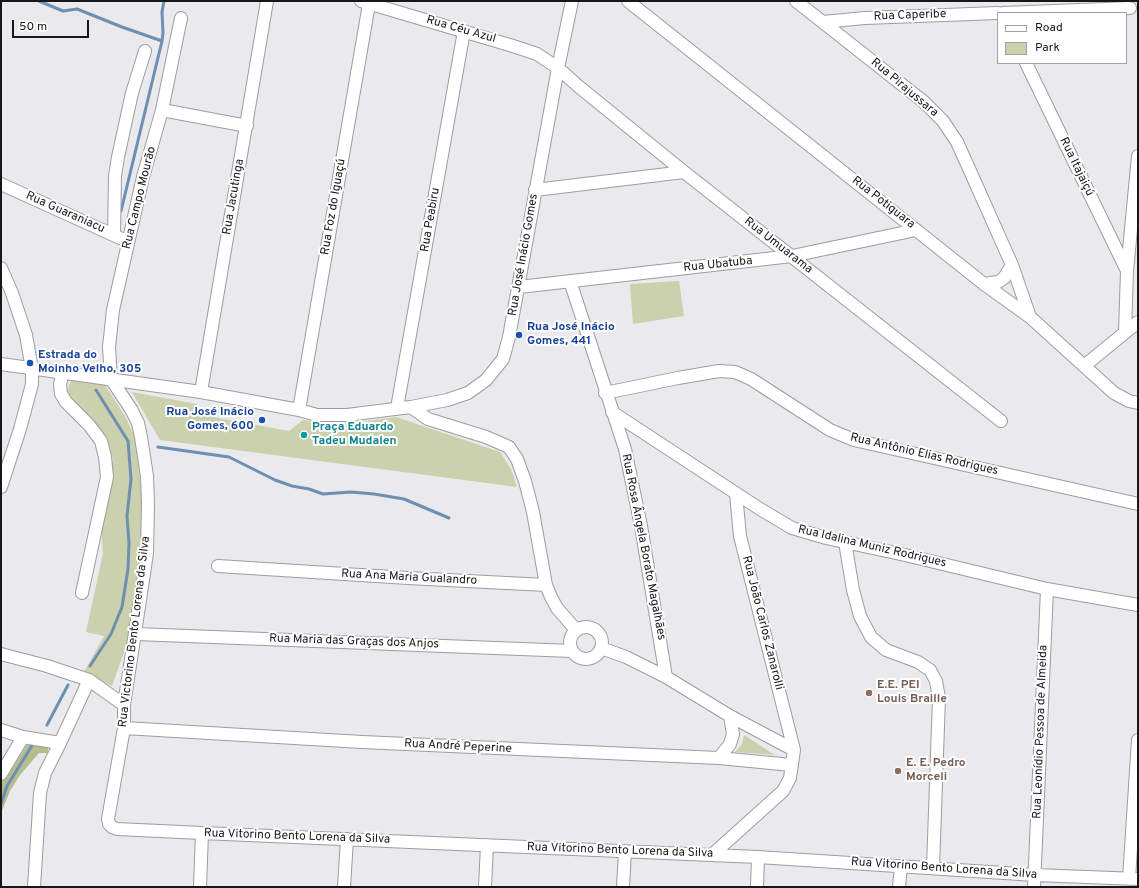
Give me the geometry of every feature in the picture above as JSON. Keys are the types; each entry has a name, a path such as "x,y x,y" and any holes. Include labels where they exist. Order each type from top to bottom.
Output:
{"street":[{"name":"Rua Jacutinga","path":"201,392 267,1"},
{"name":"Rua José Inácio Gomes","path":"1,364 201,392 317,414 347,415 411,407 446,400 468,393 486,380 503,359 509,337 535,190 572,1"},
{"name":"Rua Potiguara","path":"628,1 984,284 1030,317 1114,393 1129,401 1138,403"},
{"name":"Rua Pirajussara","path":"796,1 924,102 943,121 956,142 968,167 1012,265 1030,317"},
{"name":"Rua Céu Azul","path":"365,2 537,54 558,68"},
{"name":"Rua Foz do Iguaçú","path":"299,410 365,2"},
{"path":"1021,12 1130,6"},
{"name":"Rua Caperibe","path":"823,22 873,18 997,13"},
{"name":"Rua Campo Mourão","path":"111,379 109,347 113,310 143,177 162,110 181,18"},
{"name":"Rua Peabiru","path":"397,408 464,31"},
{"path":"114,235 115,176 119,151 132,93 145,51"},
{"name":"Rua Itajaiçú","path":"1026,64 1127,271"},
{"name":"Rua Umuarama","path":"558,68 684,172 1002,421"},
{"path":"162,110 247,126"},
{"path":"1125,332 1127,271 1138,156"},
{"path":"535,190 684,172"},
{"name":"Rua Guaraniacu","path":"3,186 129,242"},
{"name":"Rua Ubatuba","path":"518,287 792,256 916,230"},
{"path":"984,284 998,282 1008,272 1012,265"},
{"path":"1,268 12,293 26,335 32,368 32,384 20,429 1,487"},
{"name":"Rua Rosa Ângela Borato Magalhães","path":"570,281 605,393 625,449 641,526 666,677"},
{"path":"1084,366 1138,322"},
{"name":"Rua Antônio Elias Rodrigues","path":"605,393 719,371 735,372 750,378 830,430 854,440 1138,504"},
{"path":"63,372 60,384 61,394 66,402 89,425 101,441 105,457 107,477 82,593"},
{"name":"Rua Victorino Bento Lorena da Silva","path":"108,819 124,728 124,706 147,553 147,476 142,437 138,423 131,409 111,379"},
{"path":"411,407 428,419 486,437 509,447 517,459 525,481 546,585 557,608 576,630"},
{"name":"Rua Idalina Muniz Rodrigues","path":"612,412 736,494 792,528 826,538 1047,589 1138,605"},
{"name":"Rua João Carlos Zanarolli","path":"736,494 740,536 794,750"},
{"path":"845,542 853,590 860,616 871,637 886,650 918,662 930,670 936,681 939,698 933,868"},
{"name":"Rua Ana Maria Gualandro","path":"218,566 546,585"},
{"name":"Rua Leonídio Pessoa de Almeida","path":"1034,887 1047,589"},
{"path":"586,627 595,630 601,638 601,648 595,656 585,659 575,656 569,642 570,637 576,630 586,627"},
{"name":"Rua Maria das Graças dos Anjos","path":"136,634 572,651"},
{"path":"601,648 626,657 666,677 730,716 794,750 790,778 783,791 713,854"},
{"path":"1,654 47,666 89,680 124,706"},
{"path":"34,887 40,793 44,773 60,743 89,680"},
{"path":"719,758 730,744 733,734 730,716"},
{"name":"Rua André Peperine","path":"124,728 362,742 719,758 792,765"},
{"path":"1,730 23,737 60,743"},
{"path":"1,774 23,737"},
{"path":"1134,879 1138,740"},
{"name":"Rua Vitorino Bento Lorena da Silva","path":"108,819 109,824 117,829 347,840 758,856 933,868 1134,879"},
{"path":"200,887 202,833"},
{"path":"344,887 347,840"},
{"path":"485,887 487,845"},
{"path":"623,887 625,851"},
{"path":"757,887 758,856"},
{"path":"900,887 901,866"}],"green space":[{"path":"679,281 684,316 633,324 630,284"},
{"path":"72,378 90,380 105,385 125,416 136,440 143,506 139,575 128,641 112,686 84,672 104,636 86,632 103,553 101,526 110,466 113,459 103,434 70,403 67,391"},
{"name":"Praça Eduardo Tadeu Mudalen","path":"132,392 197,404 203,415 289,431 303,420 337,425 396,417 500,452 511,469 517,487 160,440"},
{"path":"744,735 775,755 735,752 742,744"},
{"path":"28,743 48,746 48,753 39,753 20,775 10,791 1,813 1,779 10,772"}],"waterway":[{"path":"39,1 63,11 77,9 162,41"},
{"path":"121,211 162,41 162,12 164,1"},
{"path":"90,666 111,634 122,607 128,569 129,543 127,516 131,479 128,441 96,390"},
{"path":"158,447 229,457 275,480 323,494 351,492 404,499 449,518"},
{"path":"47,725 68,685"},
{"path":"1,804 7,786 33,744"}],"place":[{"name":"Rua José Inácio Gomes, 441","path":"519,335"},
{"name":"Estrada do Moinho Velho, 305","path":"30,363"},
{"name":"Rua José Inácio Gomes, 600","path":"262,420"},
{"name":"Praça Eduardo Tadeu Mudalen","path":"304,435"},
{"name":"E.E. PEI Louis Braille","path":"869,693"},
{"name":"E. E. Pedro Morceli","path":"898,771"}]}
